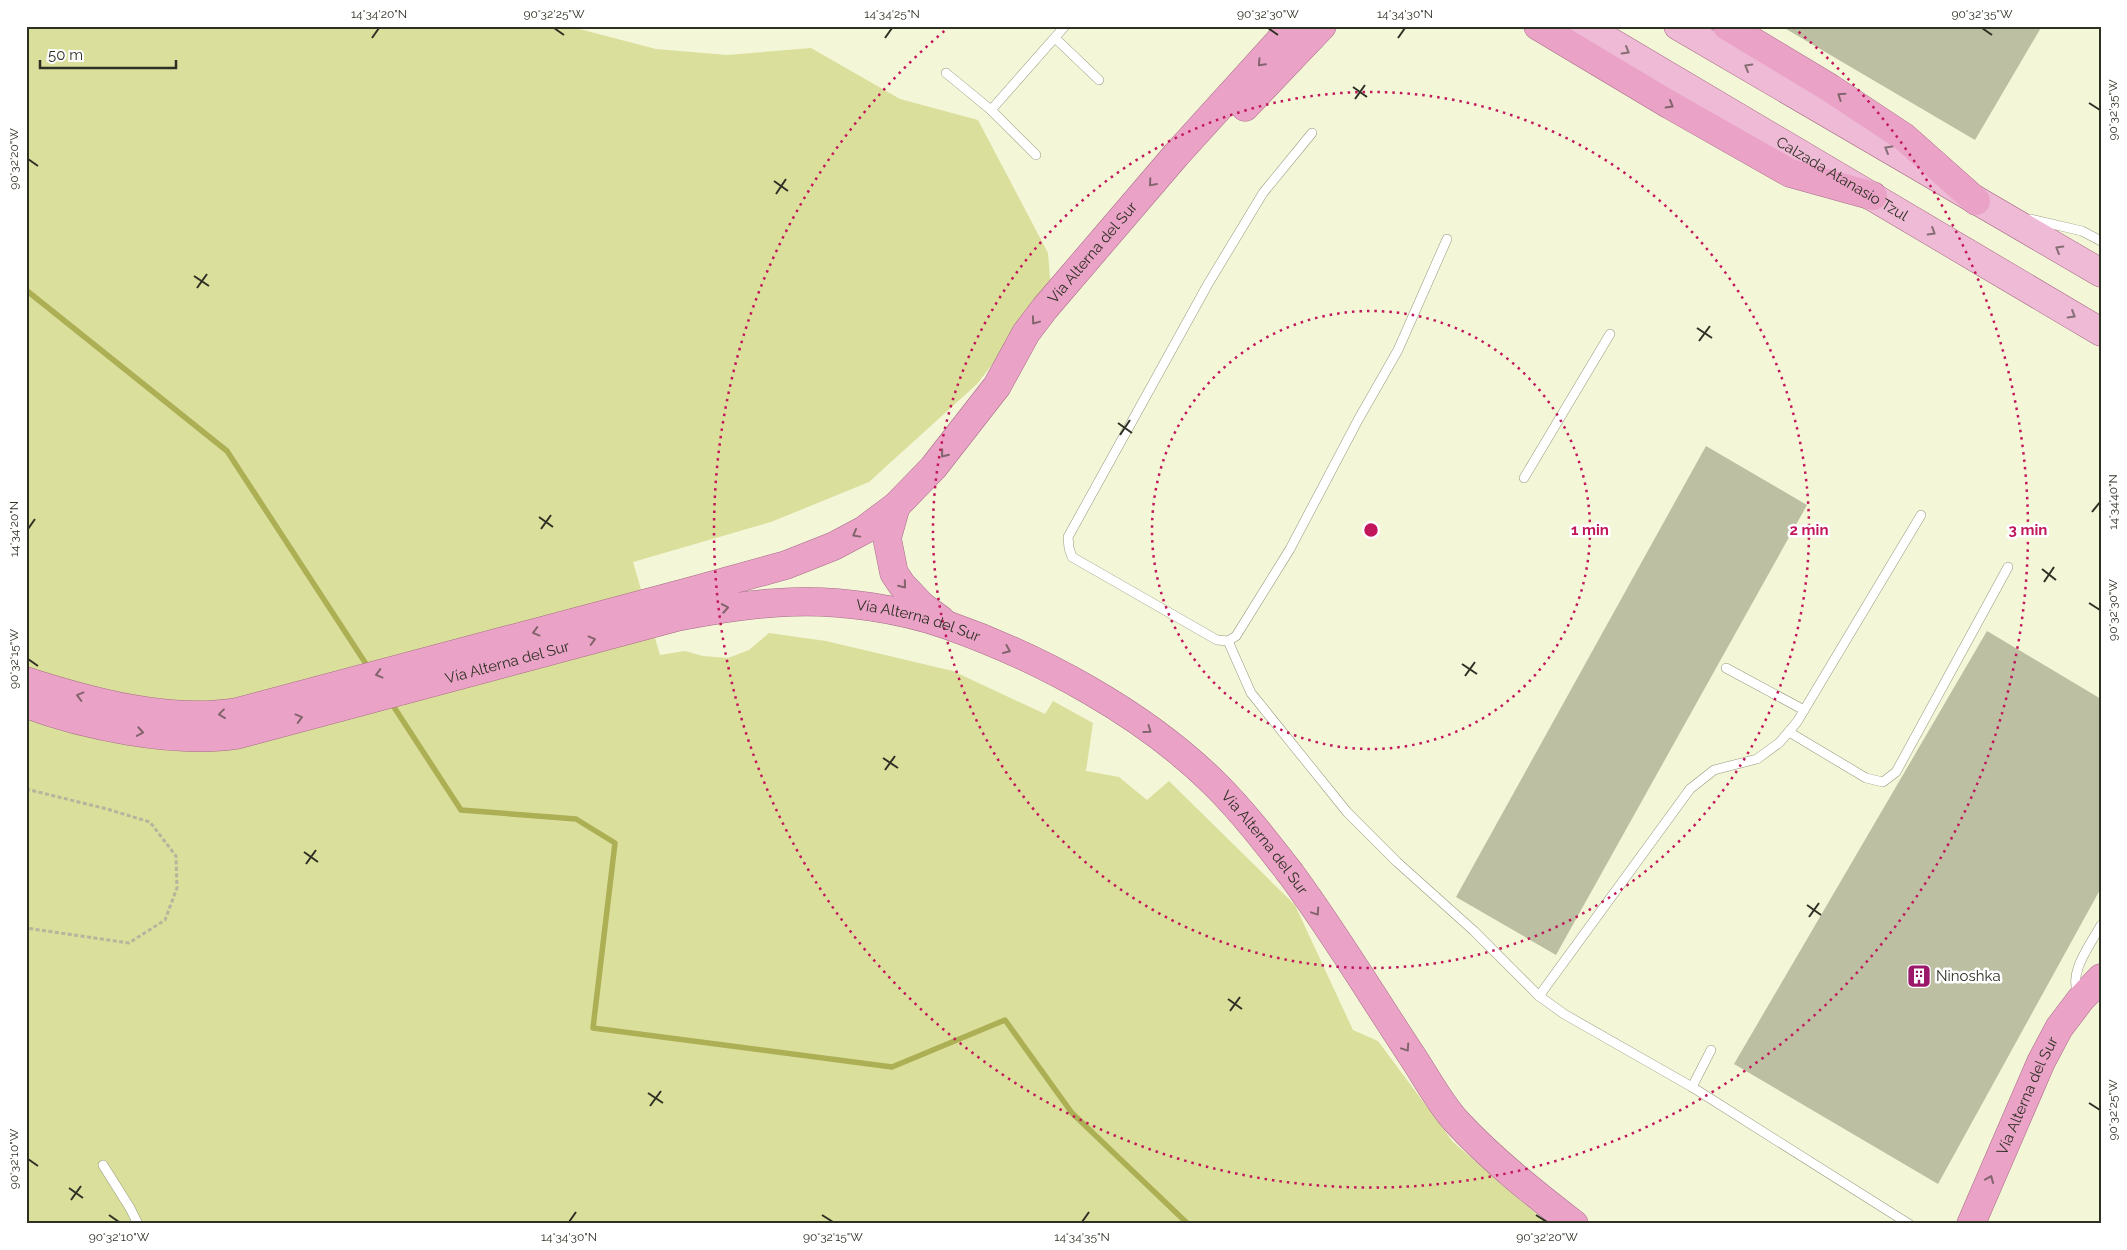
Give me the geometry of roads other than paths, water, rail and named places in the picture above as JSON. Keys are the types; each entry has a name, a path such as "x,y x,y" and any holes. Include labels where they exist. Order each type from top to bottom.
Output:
{"highway":[{"name":"Vía Alterna del Sur","path":"26,704 92,724 167,736 214,739 236,735 672,607 834,546 864,530 896,506 933,468 997,386 1026,333 1045,308 1176,155 1293,26"},
{"path":"997,386 1024,363 1201,154 1322,26"},
{"path":"1538,26 1670,105 1790,173 1872,196"},
{"path":"1727,26 1830,88 1904,137 1985,206"},
{"path":"896,506 887,538 894,573 902,585 922,606 946,624"},
{"name":"Vía Alterna del Sur","path":"26,681 145,711 194,716 237,712 672,607 732,607 793,602 846,604 899,612 946,624 1032,660 1091,691 1170,746 1215,784 1255,828 1292,876 1454,1119 1534,1194 1574,1224"},
{"name":"Vía Alterna del Sur","path":"1971,1224 2041,1062 2059,1028 2081,999 2101,978"}],"main road":[{"name":"Calzada Atanasio Tzul","path":"1584,26 2101,332"},
{"path":"1678,26 2101,273"}],"lane":[{"path":"991,110 1065,26"},
{"path":"1055,38 1099,80"},
{"path":"946,73 991,110 1036,155"},
{"path":"1312,133 1263,193 1208,284 1068,537 1072,557 1218,640 1228,641 1236,636 1290,549 1358,420 1398,350 1447,239"},
{"path":"1985,206 2082,230 2101,242"},
{"path":"1524,478 1610,334"},
{"path":"1539,996 1690,789 1714,770 1757,759 1779,743 1789,732 1921,515"},
{"path":"1789,732 1866,778 1883,782 1896,772 2008,566"},
{"path":"1228,641 1251,693 1347,812 1397,862 1474,931 1539,996 1564,1014 1692,1087 1909,1224"},
{"path":"1726,668 1804,710"},
{"path":"2081,999 2076,989 2075,978 2079,965 2101,925"},
{"path":"1692,1087 1710,1050"},
{"path":"103,1166 138,1224"}],"waterway":[{"path":"26,290 227,451 370,670"},
{"path":"390,701 461,810 576,819 615,843 593,1028 892,1067 1005,1020 1072,1113 1188,1224"}],"place":[{"name":"Ninoshka","path":"1919,976"}]}
